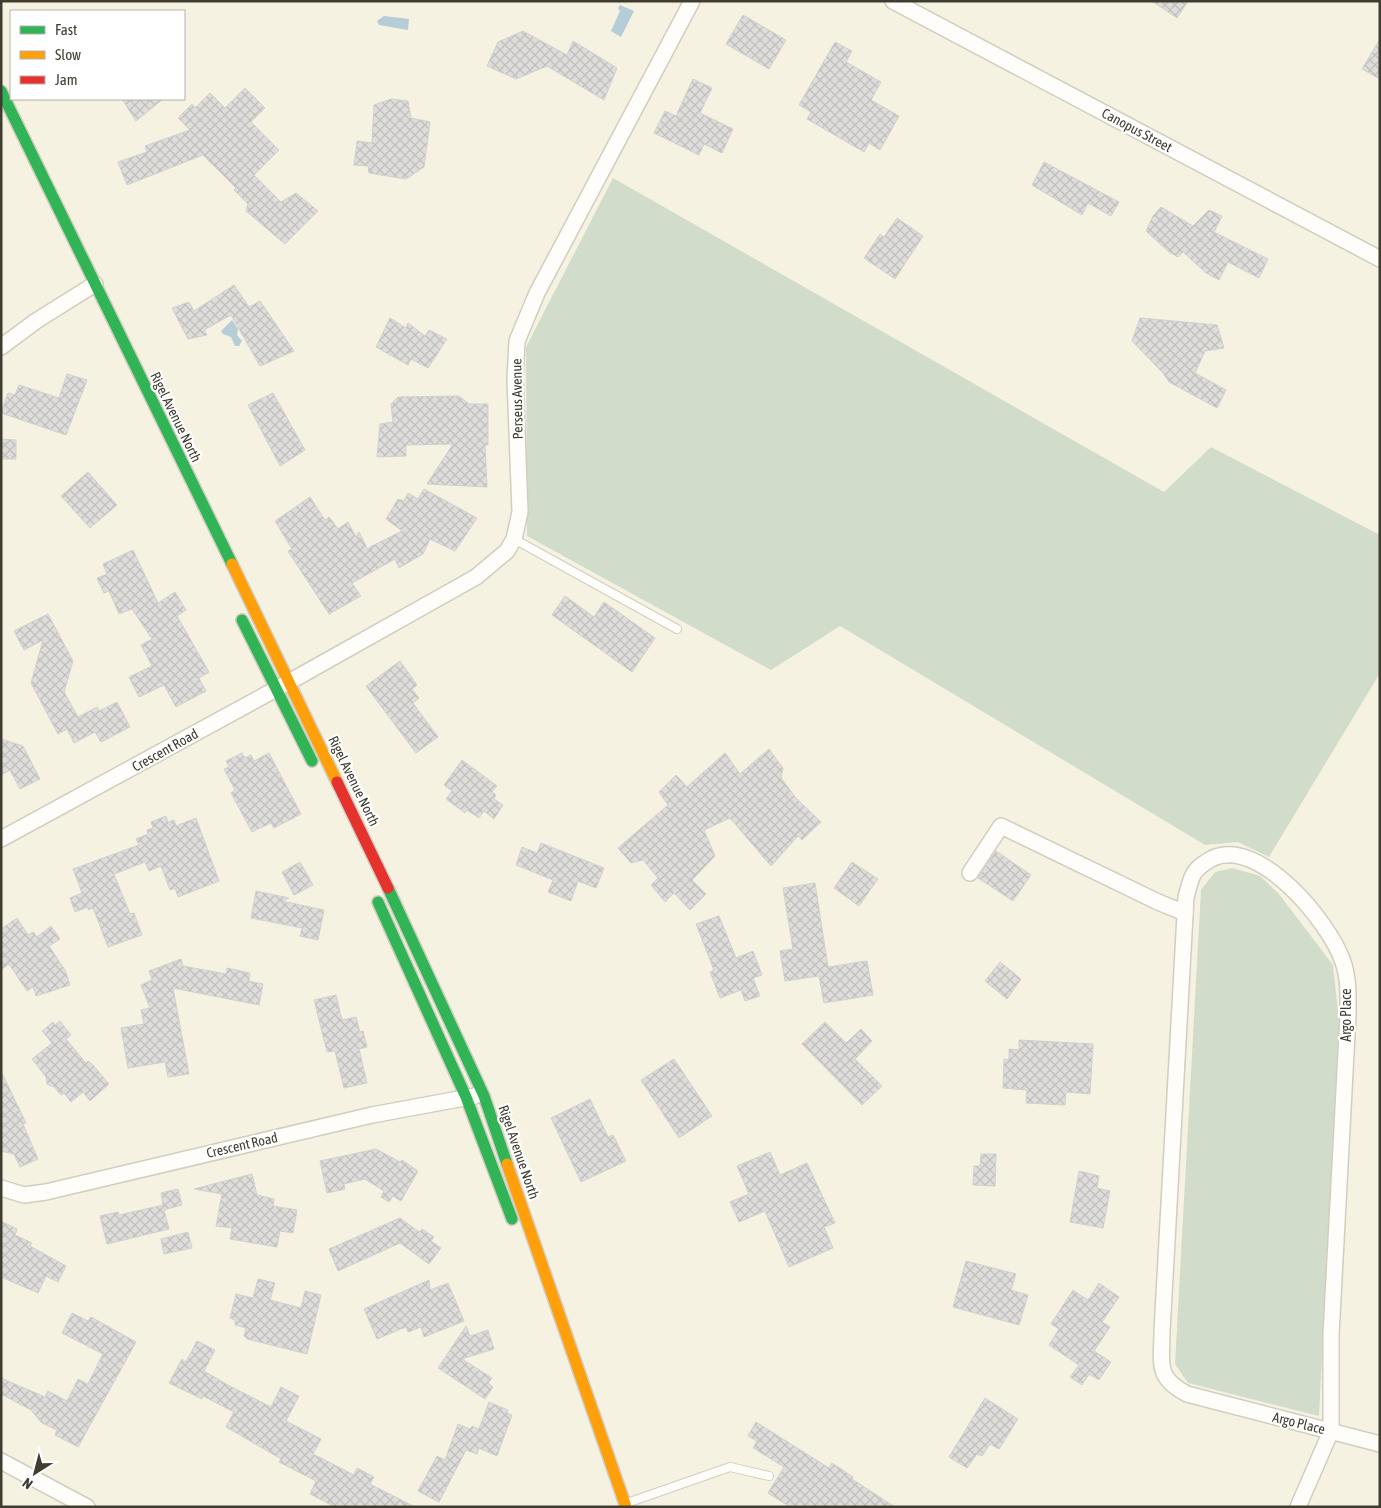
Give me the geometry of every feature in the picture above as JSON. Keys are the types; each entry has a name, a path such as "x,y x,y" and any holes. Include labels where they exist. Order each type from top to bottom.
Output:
{"main road":[{"name":"Rigel Avenue North","path":"1,91 86,288 282,686 316,770"},
{"name":"Rigel Avenue North","path":"238,611 282,686 364,836 484,1096 622,1506"},
{"path":"375,894 466,1097 517,1235"},
{"path":"538,1290 622,1506"}],"street":[{"name":"Perseus Avenue","path":"282,686 476,577 507,551 514,539 520,512 514,379 516,341 537,293 692,1"},
{"name":"Canopus Street","path":"893,1 1380,259"},
{"path":"1,347 86,288"},
{"name":"Crescent Road","path":"1,839 282,686"},
{"path":"970,873 1002,826 1158,902 1185,913"},
{"name":"Argo Place","path":"1229,854 1244,857 1268,869 1289,885 1313,914 1343,961 1348,985 1331,1335 1331,1431 1187,1394 1167,1381 1162,1365 1162,1331 1186,897 1193,874 1204,863 1229,854"},
{"name":"Crescent Road","path":"1,1188 24,1195 46,1192 372,1115 466,1097 484,1096"},
{"path":"1298,1507 1331,1431 1380,1444"},
{"path":"1,1461 87,1507"}],"lane":[{"path":"514,539 677,629"},
{"path":"622,1506 730,1467 768,1476"}],"green space":[{"path":"613,178 1164,492 1211,447 1380,535 1380,673 1269,857 1238,842 1205,845 840,626 771,670 527,536 526,347"},
{"path":"1232,868 1260,876 1279,894 1333,965 1339,1021 1319,1416 1188,1383 1175,1364 1201,890 1215,872"}],"water":[{"path":"620,5 634,11 621,37 611,31 620,11 618,8"},
{"path":"384,16 409,19 408,30 379,25 377,21"},
{"path":"232,320 238,329 237,335 242,341 239,346 235,346 231,337 223,334 221,331"}],"building":[{"path":"1152,1 1188,1 1177,18"},
{"path":"743,15 786,40 769,69 726,44"},
{"path":"523,31 567,55 573,41 617,68 604,100 547,66 516,79 487,66 498,42"},
{"path":"1380,39 1380,79 1362,69"},
{"path":"835,42 852,51 846,62 881,82 871,100 899,116 880,150 869,143 864,152 807,119 811,112 799,105"},
{"path":"693,79 712,88 700,113 733,129 722,153 704,144 699,155 654,133 665,111 676,116"},
{"path":"245,88 265,108 251,122 279,150 254,175 281,202 296,193 318,211 285,244 246,211 248,204 234,190 236,188 203,155 127,185 118,162 147,152 145,146 190,130 178,118 192,104 195,108 210,93 225,108"},
{"path":"391,99 408,101 411,118 430,122 424,167 406,179 369,173 368,166 354,165 357,141 372,143 374,105"},
{"path":"123,100 162,100 136,121"},
{"path":"1044,162 1119,202 1111,216 1088,203 1082,215 1032,185"},
{"path":"1161,207 1193,226 1209,210 1222,216 1214,232 1268,259 1259,278 1228,262 1219,280 1206,273 1183,252 1178,257 1169,252 1146,231 1153,216"},
{"path":"897,218 923,236 895,279 864,258 880,234 884,237"},
{"path":"234,285 249,307 260,301 294,351 260,366 231,315 204,330 207,335 188,339 172,308 189,302 194,311"},
{"path":"390,318 406,328 408,323 425,336 429,330 447,339 428,368 411,359 408,365 376,347"},
{"path":"1140,318 1217,325 1224,348 1205,351 1195,373 1226,390 1217,408 1169,382 1163,373 1132,341"},
{"path":"67,374 87,380 66,435 1,413 8,393 15,395 19,385 59,398"},
{"path":"273,393 305,450 280,466 248,405"},
{"path":"459,396 469,404 488,404 488,445 485,445 487,487 427,484 453,444 406,445 406,456 377,457 380,424 393,422 391,404 398,397"},
{"path":"1,439 16,440 16,459 1,459"},
{"path":"88,472 117,505 90,528 61,496"},
{"path":"424,489 477,518 455,551 430,539 423,554 399,568 395,559 352,583 361,596 329,614 288,551 292,549 275,521 310,497 325,520 329,517 338,529 348,522 356,537 359,532 368,550 370,547 402,531 386,519 398,499 404,501 408,493 418,499"},
{"path":"133,550 158,603 175,592 186,610 177,616 209,672 199,678 206,691 176,707 164,685 139,697 129,677 152,666 141,645 152,639 132,609 119,614 109,591 104,593 97,578 107,574 103,564"},
{"path":"565,596 594,617 604,602 655,638 632,672 552,615"},
{"path":"48,614 73,661 64,692 78,717 97,707 99,711 117,702 130,727 101,742 95,732 74,743 67,729 58,734 31,683 43,640 24,650 14,631"},
{"path":"400,661 417,685 412,689 419,698 413,703 438,737 416,753 366,686"},
{"path":"1,739 23,746 40,779 20,789 10,770 1,775"},
{"path":"769,749 783,768 781,778 796,798 821,822 802,840 798,836 771,866 730,818 704,830 715,856 692,880 706,894 690,910 674,893 665,902 651,885 658,878 643,860 631,863 618,848 668,805 659,792 676,775 687,787 725,753 740,774"},
{"path":"242,753 245,758 251,755 254,761 269,753 301,814 274,828 271,823 252,832 231,793 235,790 224,769 229,767 226,761"},
{"path":"462,760 497,786 492,792 496,795 494,799 503,805 494,819 484,811 479,818 467,810 465,813 446,799 452,791 444,785"},
{"path":"166,816 168,822 174,820 176,826 196,818 219,881 178,897 175,888 170,890 161,866 149,871 145,862 114,874 130,914 134,913 142,935 108,947 93,908 88,910 88,907 75,912 70,898 82,893 73,869 139,845 136,839 148,834 147,830 153,828 151,822"},
{"path":"541,843 604,868 596,888 578,881 571,901 548,892 553,880 516,865 522,847 537,853"},
{"path":"996,851 1031,875 1013,901 978,878"},
{"path":"300,862 313,885 294,895 282,872"},
{"path":"852,862 878,879 859,906 834,888"},
{"path":"815,883 828,967 867,961 873,995 824,1003 819,976 785,981 780,951 793,949 783,888"},
{"path":"256,891 289,898 282,901 324,910 318,940 300,936 302,928 251,918"},
{"path":"719,916 736,958 753,951 762,975 753,978 760,996 745,1001 741,990 720,998 710,972 714,970 696,924"},
{"path":"17,918 28,935 33,932 37,937 51,926 60,939 49,946 65,970 70,985 36,996 33,987 27,991 9,964 1,970 1,929"},
{"path":"181,959 183,966 226,974 227,968 250,973 249,981 263,984 259,1005 173,988 189,1074 168,1077 165,1062 128,1068 121,1028 144,1024 141,1010 150,1008 141,985 152,980 149,971"},
{"path":"1000,962 1021,979 1007,999 985,981"},
{"path":"336,995 342,1020 356,1017 360,1032 363,1031 367,1047 359,1049 367,1083 344,1088 335,1051 327,1052 314,1000"},
{"path":"60,1021 71,1035 66,1039 86,1063 88,1061 93,1065 109,1084 90,1101 83,1092 71,1102 64,1093 61,1095 54,1087 47,1084 46,1077 32,1059 52,1043 42,1031 53,1022 55,1025"},
{"path":"825,1022 846,1043 861,1029 872,1041 855,1059 882,1086 862,1105 802,1044"},
{"path":"1019,1040 1093,1044 1090,1094 1066,1092 1065,1105 1026,1103 1027,1090 1003,1088 1004,1059 1009,1060 1009,1049 1019,1050"},
{"path":"674,1059 712,1116 679,1138 641,1080"},
{"path":"1,1071 26,1123 23,1124 38,1159 20,1167 14,1154 1,1151"},
{"path":"590,1099 608,1137 613,1135 626,1161 581,1182 551,1118"},
{"path":"376,1149 400,1162 402,1160 418,1171 401,1201 393,1196 389,1202 381,1197 384,1191 365,1179 344,1184 345,1189 327,1193 320,1161"},
{"path":"770,1152 780,1175 807,1163 835,1223 824,1227 833,1248 789,1267 765,1211 739,1222 730,1202 749,1194 737,1166"},
{"path":"981,1154 996,1154 995,1186 973,1185 974,1166 980,1166"},
{"path":"1079,1171 1099,1176 1097,1188 1110,1191 1103,1228 1070,1222"},
{"path":"252,1174 257,1195 274,1199 273,1206 297,1210 293,1233 280,1231 277,1247 230,1239 232,1228 216,1226 222,1194 194,1189"},
{"path":"178,1189 182,1205 164,1210 169,1229 107,1244 100,1216 118,1212 119,1215 163,1205 161,1193"},
{"path":"400,1218 419,1232 422,1229 434,1237 431,1241 441,1248 429,1264 400,1243 338,1271 329,1249"},
{"path":"1,1221 17,1229 15,1235 32,1243 30,1246 66,1266 58,1282 46,1276 38,1293 1,1277"},
{"path":"188,1232 192,1248 164,1254 161,1239"},
{"path":"966,1261 1016,1274 1011,1290 1028,1295 1019,1325 953,1307"},
{"path":"258,1279 275,1283 270,1300 301,1308 305,1291 321,1295 307,1354 247,1339 244,1336 246,1328 235,1325 235,1320 230,1318 236,1294 253,1298"},
{"path":"429,1280 430,1290 448,1283 464,1321 424,1337 421,1327 408,1332 406,1327 377,1339 364,1309"},
{"path":"1099,1283 1119,1297 1102,1322 1110,1327 1094,1351 1111,1362 1099,1380 1089,1374 1082,1385 1070,1377 1079,1365 1049,1345 1059,1329 1051,1324 1073,1290 1088,1300"},
{"path":"72,1313 88,1321 91,1317 136,1342 78,1447 55,1435 57,1430 42,1423 31,1410 1,1394 1,1378 45,1397 48,1391 67,1401 78,1379 88,1384 103,1354 62,1333"},
{"path":"466,1326 470,1336 488,1330 494,1349 462,1359 492,1378 488,1383 493,1387 485,1399 438,1368"},
{"path":"197,1341 215,1350 204,1371 228,1385 271,1407 281,1387 299,1396 286,1421 321,1439 313,1454 354,1475 357,1468 374,1477 370,1484 415,1507 335,1507 310,1494 316,1481 279,1462 281,1459 226,1427 234,1412 203,1396 202,1399 169,1383 182,1359 186,1362"},
{"path":"985,1398 1018,1419 999,1449 990,1444 982,1456 977,1454 967,1468 949,1457"},
{"path":"489,1402 508,1410 507,1413 512,1415 497,1456 479,1448 477,1454 466,1450 439,1502 418,1491 437,1456 445,1460 458,1424 470,1429 472,1426 479,1429"},
{"path":"756,1422 829,1468 832,1463 853,1477 852,1479 895,1507 790,1507 768,1493 784,1467 753,1448 757,1441 748,1436"}],"traffic: fast":[{"path":"1,91 232,564"},
{"path":"242,620 312,761"},
{"path":"388,888 484,1096 507,1164"},
{"path":"378,902 466,1097 512,1219"}],"traffic: slow":[{"path":"232,564 337,782"},
{"path":"507,1164 626,1507"}],"traffic: jam":[{"path":"337,782 388,888"}]}
